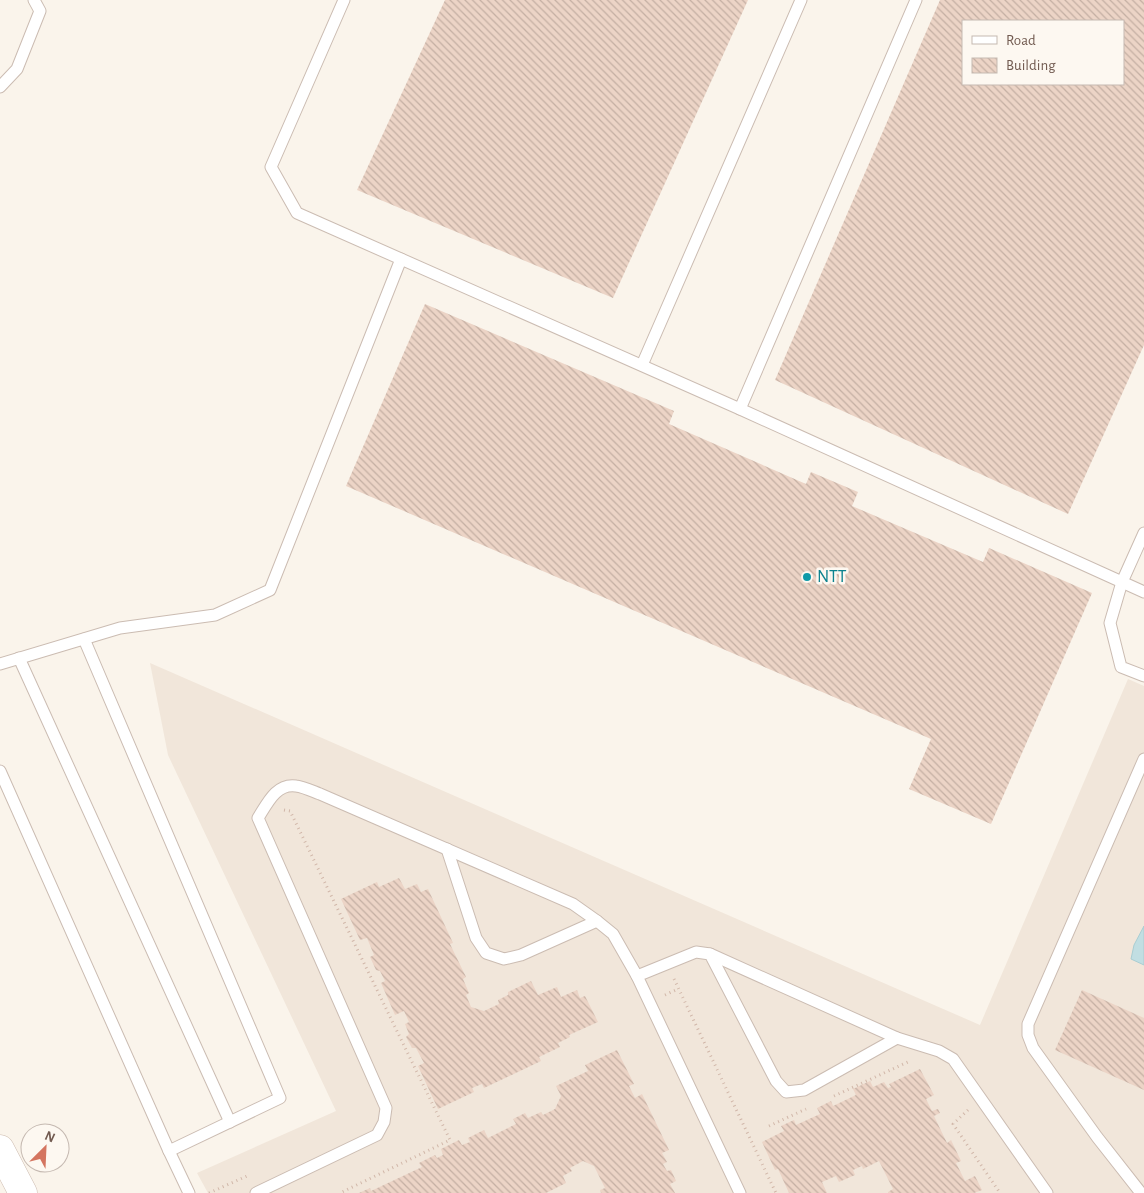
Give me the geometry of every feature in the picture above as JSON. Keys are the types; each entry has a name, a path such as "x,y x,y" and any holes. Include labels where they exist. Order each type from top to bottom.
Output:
{"main road":[{"path":"0,1149 23,1193"}],"lane":[{"path":"0,87 16,69 40,6 34,0"},
{"path":"344,0 271,167 297,213 642,365 1144,592"},
{"path":"642,365 801,0"},
{"path":"740,409 916,0"},
{"path":"0,664 120,628 216,615 270,590 401,259"},
{"path":"1144,533 1122,582 1110,623 1122,667 1144,676"},
{"path":"84,639 280,1098 169,1151"},
{"path":"19,658 230,1122"},
{"path":"1141,1193 1097,1137 1033,1048 1028,1036 1028,1024 1144,759"},
{"path":"0,771 189,1193"},
{"path":"256,1193 377,1135 384,1122 386,1108 258,818 270,798 281,788 295,785 320,794 573,904 613,934 637,976 740,1193"},
{"path":"447,849 476,938 486,953 504,959 521,955 597,921"},
{"path":"637,976 696,952 710,954 897,1038 931,1048 953,1059 1047,1193"},
{"path":"710,954 776,1080 786,1092 804,1090 897,1038"}],"path":[{"path":"265,806 290,811 450,1140 340,1193"},
{"path":"666,964 776,1193"},
{"path":"830,1097 909,1060 917,1064"},
{"path":"769,1126 813,1106"},
{"path":"970,1108 953,1124 1000,1193"}],"shaded area":[{"path":"150,663 980,1025 1128,679 1144,686 1144,1193 208,1193 197,1173 336,1111 168,755"}],"water":[{"path":"1144,926 1144,965 1131,959 1134,945"}],"building":[{"path":"445,0 748,0 613,298 357,190"},
{"path":"940,0 1144,0 1144,345 1068,514 775,380"},
{"name":"NTT","path":"425,304 674,411 669,424 806,484 811,472 858,492 852,506 983,562 989,548 1092,593 991,824 909,789 931,739 346,486"},
{"path":"399,878 405,889 417,884 421,892 428,889 453,943 450,944 466,977 463,979 469,993 466,995 471,1007 484,1011 499,1004 498,1000 508,995 508,992 531,981 538,995 557,987 561,997 577,990 580,998 585,996 598,1022 569,1035 570,1037 558,1043 560,1047 539,1057 541,1061 484,1088 482,1084 472,1088 474,1092 438,1109 418,1066 424,1063 416,1048 412,1048 406,1037 409,1034 405,1024 409,1022 404,1011 395,1015 381,983 385,981 380,971 376,970 370,957 374,955 367,938 360,940 341,899 377,882 379,887"},
{"path":"1082,990 1144,1018 1144,1090 1055,1050"},
{"path":"617,1050 634,1084 629,1086 635,1098 642,1094 669,1150 662,1153 667,1162 663,1164 667,1171 671,1170 676,1181 670,1184 675,1193 601,1193 600,1190 605,1188 594,1166 583,1161 570,1168 572,1171 563,1176 566,1183 546,1193 359,1193 370,1188 371,1191 422,1167 419,1163 435,1155 437,1158 443,1155 441,1149 459,1140 462,1145 470,1142 468,1138 484,1130 488,1138 516,1124 513,1119 525,1113 528,1118 541,1112 543,1115 555,1109 561,1096 556,1086 588,1071 585,1065"},
{"path":"920,1069 934,1095 926,1099 932,1111 938,1109 940,1113 934,1116 947,1143 951,1140 961,1161 956,1163 965,1181 975,1176 982,1190 974,1193 888,1193 893,1189 879,1161 863,1169 862,1166 853,1170 855,1175 839,1182 836,1176 822,1182 827,1193 789,1193 778,1169 775,1170 762,1142 784,1131 781,1126 794,1120 796,1125 820,1114 817,1108 831,1101 833,1106 856,1095 853,1089 870,1081 873,1087 884,1082 888,1088 891,1087 889,1084"}],"place":[{"name":"NTT","path":"807,577"}]}
